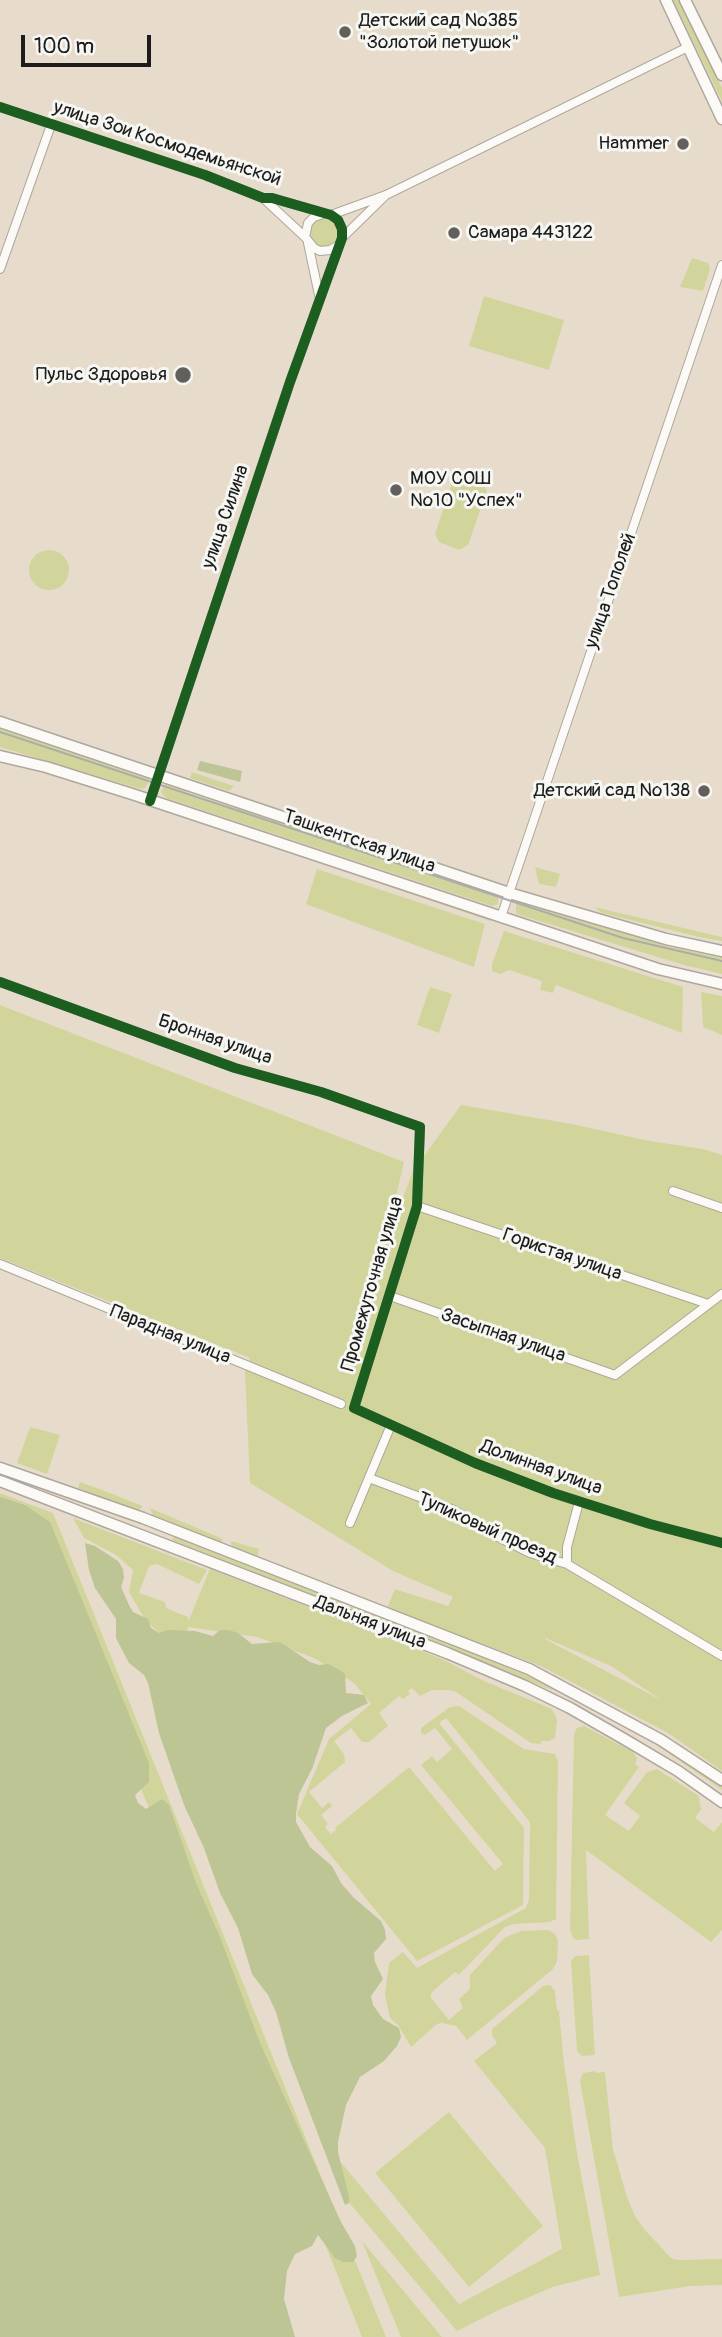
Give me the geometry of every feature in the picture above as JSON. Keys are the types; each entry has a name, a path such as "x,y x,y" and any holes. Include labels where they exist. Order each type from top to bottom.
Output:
{"main road":[{"path":"666,0 722,119"},
{"path":"685,0 722,75"},
{"name":"Ташкентская улица","path":"0,722 509,892 666,939 722,951"},
{"name":"Ташкентская улица","path":"0,756 46,767 658,969 722,984"},
{"name":"Дальняя улица","path":"0,1468 143,1518 530,1669 661,1740 722,1780"},
{"name":"Дальняя улица","path":"0,1481 447,1653 570,1708 678,1772 722,1802"},
{"path":"570,1708 574,1692"}],"street":[{"path":"320,296 307,240 308,223 314,217 386,195 688,47"},
{"name":"улица Зои Космодемьянской","path":"0,107 205,175 262,198 307,240"},
{"path":"0,270 51,125"},
{"path":"307,240 320,251 330,250 386,195"},
{"name":"улица Зои Космодемьянской","path":"262,198 272,198 327,214"},
{"path":"327,214 338,220 342,229 340,242"},
{"name":"улица Силина","path":"150,801 340,242"},
{"name":"улица Тополей","path":"501,917 722,265"},
{"name":"Бронная улица","path":"0,982 223,1063 321,1092 420,1127"},
{"name":"Промежуточная улица","path":"354,1408 417,1206 420,1127"},
{"path":"673,1191 722,1208"},
{"name":"Гористая улица","path":"417,1206 708,1304"},
{"name":"Парадная улица","path":"0,1264 341,1404"},
{"path":"708,1304 722,1294"},
{"name":"Засыпная улица","path":"390,1296 615,1375 708,1304"},
{"name":"Долинная улица","path":"354,1408 475,1463 579,1502 722,1543"},
{"path":"350,1524 391,1425"},
{"name":"Тупиковый проезд","path":"369,1478 454,1510 530,1553 568,1564 722,1657"},
{"path":"568,1564 567,1547 579,1502"}],"green space":[{"path":"673,0 680,0 722,88 722,101"},
{"path":"324,219 334,223 338,233 334,243 324,247 314,243 310,233 314,223"},
{"path":"692,258 708,263 710,269 703,291 680,287"},
{"path":"484,296 564,320 549,370 469,346"},
{"path":"463,476 483,483 487,491 468,545 459,550 439,542 435,534 452,483"},
{"path":"49,550 57,551 63,556 68,562 68,578 63,584 57,589 49,590 41,589 35,584 30,578 29,570 30,562 35,556 41,551"},
{"path":"0,725 148,775 150,780 145,788 141,789 0,747"},
{"path":"200,761 242,771 240,782 197,770"},
{"path":"192,772 234,786 229,791 190,778"},
{"path":"166,782 187,789 186,792 229,806 251,809 498,894 498,904 492,906 166,798 161,792"},
{"path":"330,862 489,916 490,921 323,864"},
{"path":"535,867 560,874 556,887 539,884"},
{"path":"317,869 485,924 474,967 306,904"},
{"path":"524,897 722,955 722,974 516,914 516,903"},
{"path":"594,907 722,937 722,941 602,913"},
{"path":"504,931 683,987 682,1033 556,985 553,993 540,990 542,981 509,970 500,974 492,971"},
{"path":"430,987 452,994 439,1033 417,1025"},
{"path":"701,992 722,996 722,1035 703,1027"},
{"path":"0,1005 404,1162 384,1247 413,1171 461,1105 703,1149 722,1155 722,1771 668,1733 541,1666 387,1608 395,1589 448,1606 453,1597 393,1571 250,1483 245,1371 250,1358 0,1258","holes":["545,1638 611,1666 661,1700"]},
{"path":"30,1427 60,1435 47,1474 17,1463"},
{"path":"80,1482 143,1506 133,1510 78,1488"},
{"path":"0,1493 53,1513 386,2337 362,2337 213,1962 35,1534 0,1518"},
{"path":"0,1497 25,1505 50,1522 149,1763 149,1782 135,1795 138,1803 146,1809 162,1799 169,1805 196,1883 220,1937 260,2043 341,2222 355,2246 357,2256 353,2262 343,2262 335,2258 318,2235 312,2246 295,2254 287,2271 284,2299 295,2337 0,2337"},
{"path":"150,1508 223,1539 217,1543 154,1518"},
{"path":"73,1518 207,1570 199,1584 157,1564 149,1566 139,1593 165,1602 166,1608 188,1617 188,1622 210,1569 442,1659 484,1681 552,1709 557,1719 555,1738 541,1741 541,1744 531,1743 456,1692 432,1690 420,1696 412,1688 408,1691 410,1694 403,1699 399,1696 379,1713 388,1726 369,1742 362,1742 351,1728 334,1741 344,1754 345,1762 309,1792 322,1808 329,1802 332,1806 321,1815 331,1834 409,1767 495,1871 503,1864 421,1765 432,1756 437,1762 452,1749 435,1728 425,1735 421,1733 421,1728 450,1707 459,1706 524,1749 555,1754 558,1762 556,1919 505,1927 459,1975 455,1972 431,1993 431,1998 449,2020 463,2008 459,1999 470,1989 470,1975 504,1938 521,1931 549,1930 555,1934 558,1940 557,1962 553,1969 467,2040 456,2026 442,2023 437,2024 411,2047 398,2025 390,2018 385,1995 389,1963 403,1952 417,1968 526,1908 529,1900 530,1822 446,1718 439,1723 524,1828 523,1905 417,1961 297,1814 329,1739 371,1704 354,1683 314,1658 257,1637 188,1627 187,1631 159,1633 144,1618 129,1592 133,1570 116,1555 84,1538"},
{"path":"174,1537 468,1651 553,1686 552,1690 172,1540"},
{"path":"231,1541 259,1549 257,1557 232,1548"},
{"path":"85,1543 95,1546 118,1561 123,1569 121,1587 129,1605 133,1612 148,1619 151,1628 159,1633 168,1630 195,1631 213,1636 220,1630 229,1630 238,1633 252,1644 280,1642 310,1662 328,1664 338,1669 345,1674 346,1693 364,1695 368,1703 342,1716 326,1728 312,1769 299,1794 296,1813 296,1822 310,1847 332,1866 353,1897 381,1921 386,1939 374,1953 383,1979 371,1996 373,2005 383,2019 399,2028 401,2037 384,2061 360,2077 346,2105 338,2142 349,2197 349,2203 345,2205 289,2058 276,2012 268,1995 252,1974 238,1928 220,1893 204,1848 184,1805 159,1733 148,1683 144,1675 129,1663 116,1638 116,1619 95,1588"},
{"path":"596,1711 616,1717 722,1785 722,1790 652,1742"},
{"path":"584,1726 633,1752 637,1758 635,1764 639,1767 605,1815 629,1831 640,1816 624,1803 647,1772 657,1769 699,1796 702,1808 695,1818 714,1832 722,1822 722,1930 711,1942 586,1850 589,1939 573,1938 570,1929 574,1734 577,1728"},
{"path":"589,1955 595,2055 582,2056 577,2051 571,1961 575,1956"},
{"path":"550,1985 555,1991 559,2011 577,2153 600,2275 553,2287 457,2331 346,2199 334,2154 459,2304 562,2249 545,2148 474,2061 497,2043 492,2029 543,1986"},
{"path":"605,2072 613,2149 635,2216 671,2258 722,2259 722,2285 690,2286 619,2297 580,2081 583,2073"},
{"path":"449,2112 543,2226 469,2287 375,2173"},
{"path":"362,2241 442,2337 401,2337"}],"tram line":[{"path":"0,732 623,938 722,961"}],"cycle path":[{"path":"0,107 205,175 263,198 272,198 331,215 338,220 342,229 342,238 290,382 150,801"},
{"path":"0,982 235,1068 321,1092 420,1127 417,1206 354,1408 475,1463 553,1493 650,1524 722,1543"}],"place":[{"name":"Детский сад №385 \"Золотой петушок\"","path":"345,32"},
{"name":"Hammer","path":"683,144"},
{"name":"Самара 443122","path":"454,233"},
{"name":"Пульс Здоровья","path":"183,375"},
{"name":"МОУ СОШ №10 \"Успех\"","path":"396,490"},
{"name":"Детский сад №138","path":"704,791"}]}
